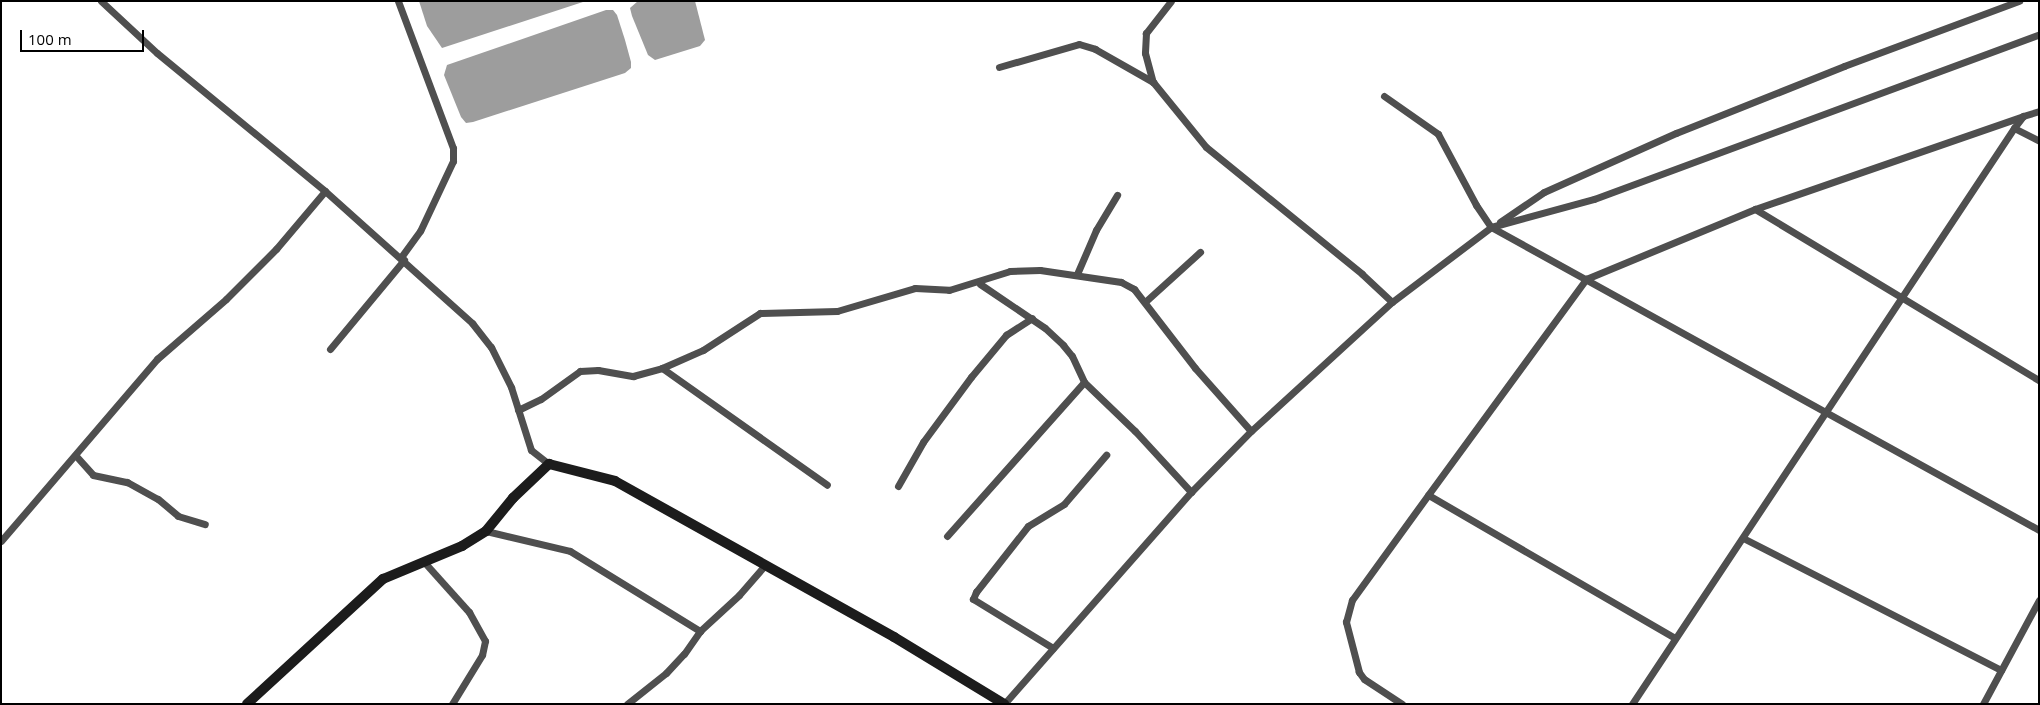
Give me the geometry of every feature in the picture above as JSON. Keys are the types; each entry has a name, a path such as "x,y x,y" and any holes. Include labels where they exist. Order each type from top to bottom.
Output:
{"street":[{"path":"101,1 157,53 325,191 402,258 472,323 491,347 518,410 531,450 549,464 615,481 1004,704 1191,492 1251,430 1392,302 1495,225 1544,192 1676,133 1844,66 2018,1"},
{"path":"330,350 402,258 420,231 453,161 453,148 398,1"},
{"path":"1153,82 1145,53 1146,33 1171,1"},
{"path":"1495,225 1594,199 2039,34"},
{"path":"999,67 1080,44 1095,49 1153,82 1206,147 1362,274 1392,302"},
{"path":"1384,96 1438,134 1476,205 1495,225 1586,279 1823,413 2039,530"},
{"path":"1402,704 1364,679 1359,672 1346,622 1352,600 1586,279 1755,209 2039,111"},
{"path":"1632,704 1743,538 1823,413 2023,116"},
{"path":"2014,128 2039,141"},
{"path":"1,541 77,456 157,359 249,277 325,191"},
{"path":"1077,274 1096,230 1117,195"},
{"path":"1755,209 2039,380"},
{"path":"1146,301 1200,252"},
{"path":"518,410 541,399 580,371 598,370 633,376 662,368 704,350 760,313 837,311 915,288 950,290 980,284 1010,272 1077,274 1121,282 1146,301 1195,368 1251,430"},
{"path":"980,284 1032,318 1072,356 1084,382 1135,431 1191,492"},
{"path":"898,486 923,442 971,377 1006,335 1032,318"},
{"path":"662,368 828,485"},
{"path":"947,536 1084,382"},
{"path":"1053,648 974,599 981,585 1028,526 1064,504 1106,455"},
{"path":"77,456 93,475 127,482 158,499 178,516 205,524"},
{"path":"247,704 383,579 425,563 486,531 549,464"},
{"path":"1428,495 1675,638"},
{"path":"486,531 570,552 700,631"},
{"path":"1743,538 2001,670"},
{"path":"425,563 469,612 485,641 482,655 452,704"},
{"path":"627,704 639,698 666,673 684,654 700,631 739,595 764,566"},
{"path":"1983,704 2039,600"}],"shaded area":[{"path":"419,1 586,1 442,48 427,26"},
{"path":"638,1 695,1 705,40 700,46 655,60 648,55 632,16 630,8"},
{"path":"606,10 613,10 617,15 625,40 631,68 625,73 473,122 466,123 461,117 444,75 447,65"}]}
